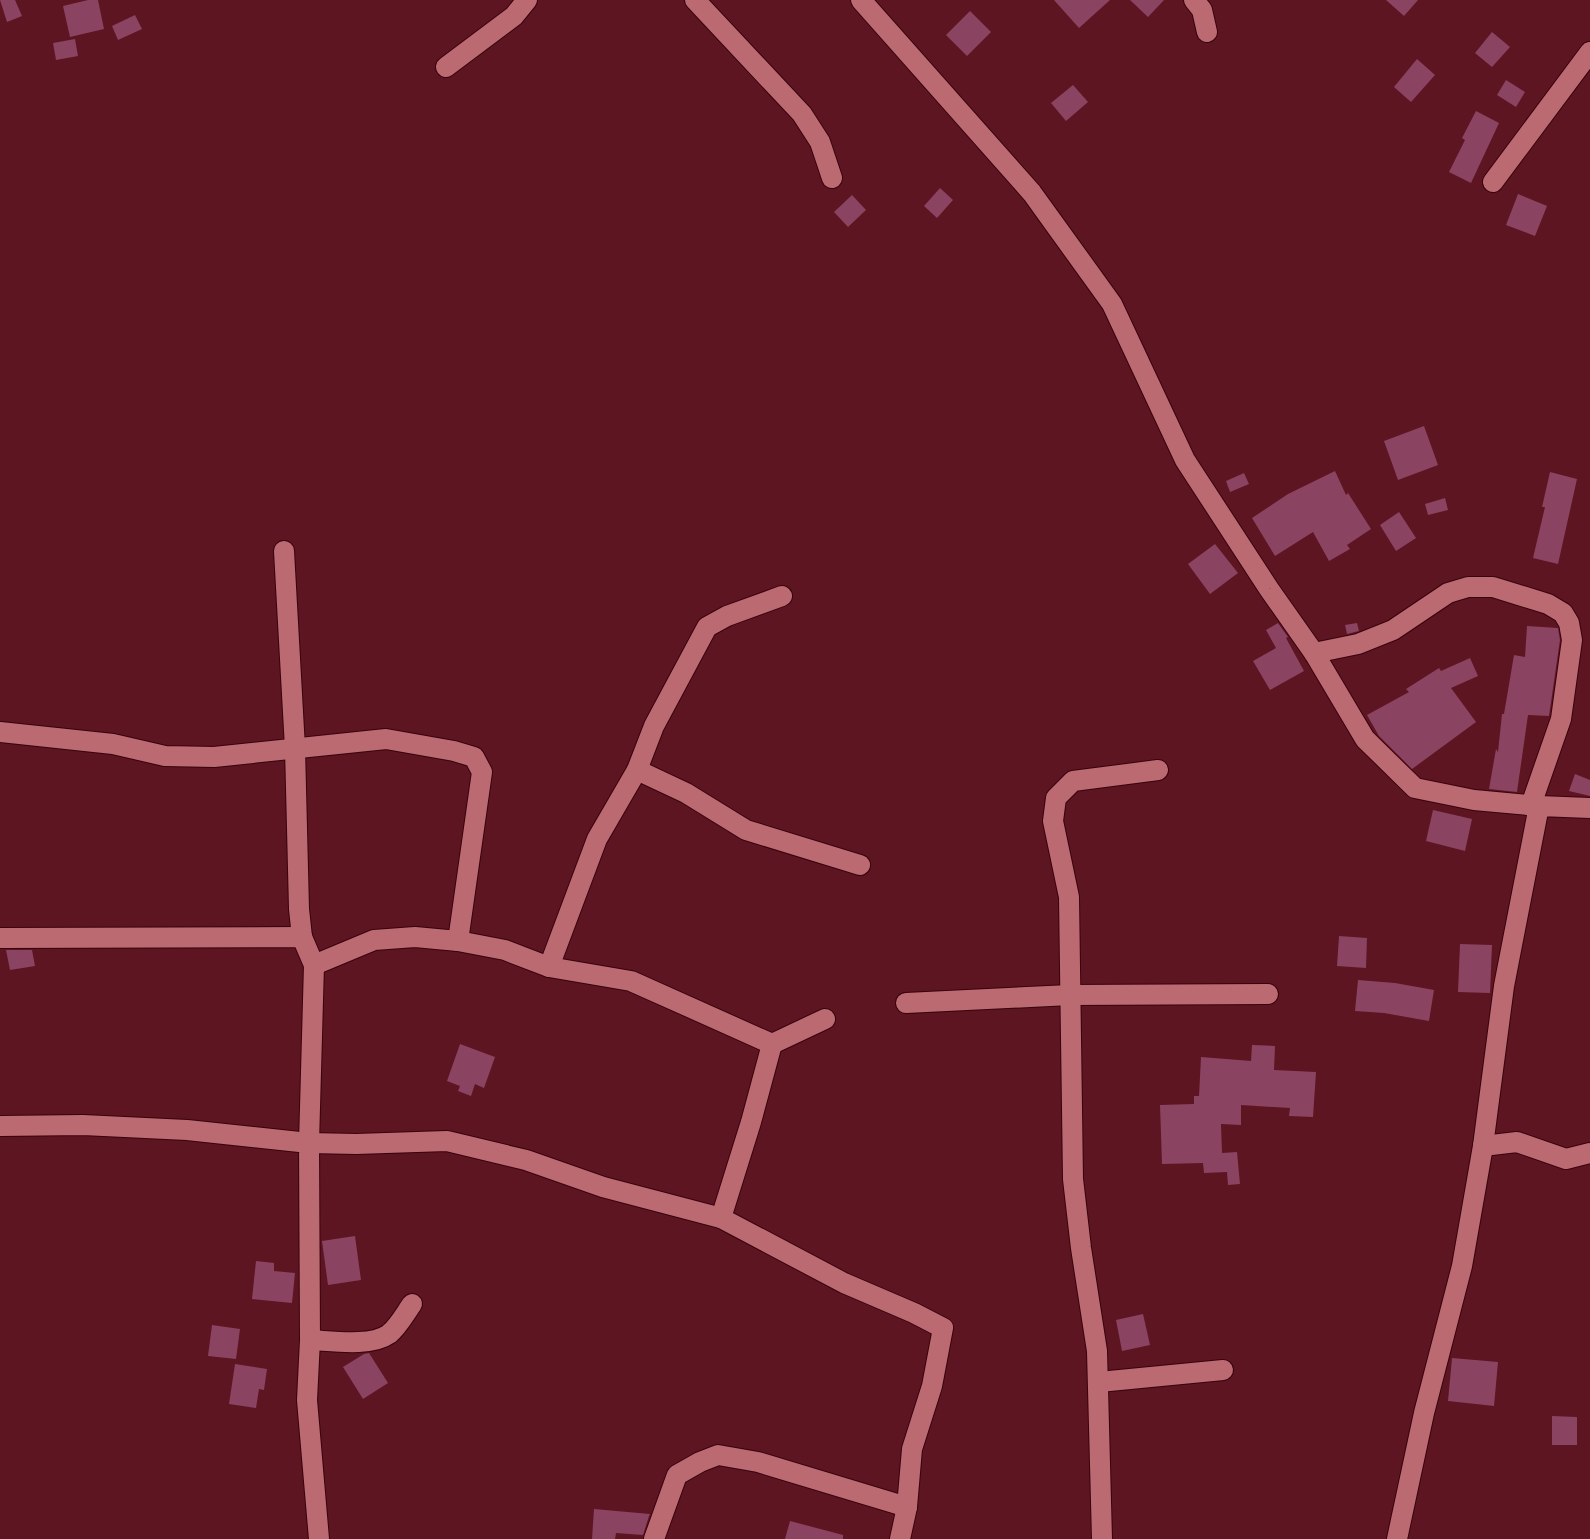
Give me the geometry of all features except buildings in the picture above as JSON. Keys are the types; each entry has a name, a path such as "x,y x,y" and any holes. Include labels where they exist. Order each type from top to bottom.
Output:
{"street":[{"path":"446,67 514,16 526,0"},
{"path":"695,0 802,114 820,142 832,178"},
{"path":"861,0 1032,193 1112,304 1185,460 1269,589 1314,653 1365,739 1415,788 1474,800 1590,808"},
{"path":"1194,0 1202,10 1207,32"},
{"path":"1493,182 1590,52"},
{"path":"284,550 295,748 299,909 303,937 314,965 309,1143 310,1340 307,1400 319,1539"},
{"path":"1314,653 1358,644 1394,630 1448,593 1468,587 1493,587 1548,604 1563,613 1569,623 1572,640 1561,719 1535,806 1504,986 1484,1146 1462,1266 1424,1413 1397,1539"},
{"path":"549,967 597,839 637,770 654,726 707,627 727,616 782,596"},
{"path":"0,732 113,744 165,756 214,757 386,739 454,751 474,757 482,772 458,941"},
{"path":"637,770 686,792 746,830 860,865"},
{"path":"1102,1539 1097,1351 1073,1179 1069,897 1053,821 1056,798 1073,781 1158,770"},
{"path":"0,938 303,937"},
{"path":"314,965 374,940 414,937 458,941 505,950 549,967 631,981 772,1044 825,1019"},
{"path":"906,1003 1070,995 1268,994"},
{"path":"721,1218 772,1044"},
{"path":"0,1126 83,1125 187,1130 309,1143 447,1141 526,1160 603,1187 721,1218 844,1283 943,1328 932,1386 912,1449 907,1507 900,1539"},
{"path":"1484,1146 1518,1142 1566,1159 1590,1153"},
{"path":"310,1340 357,1342 380,1339 391,1333 412,1304"},
{"path":"1099,1382 1223,1370"},
{"path":"654,1539 677,1475 718,1455 758,1462 907,1507"}]}
